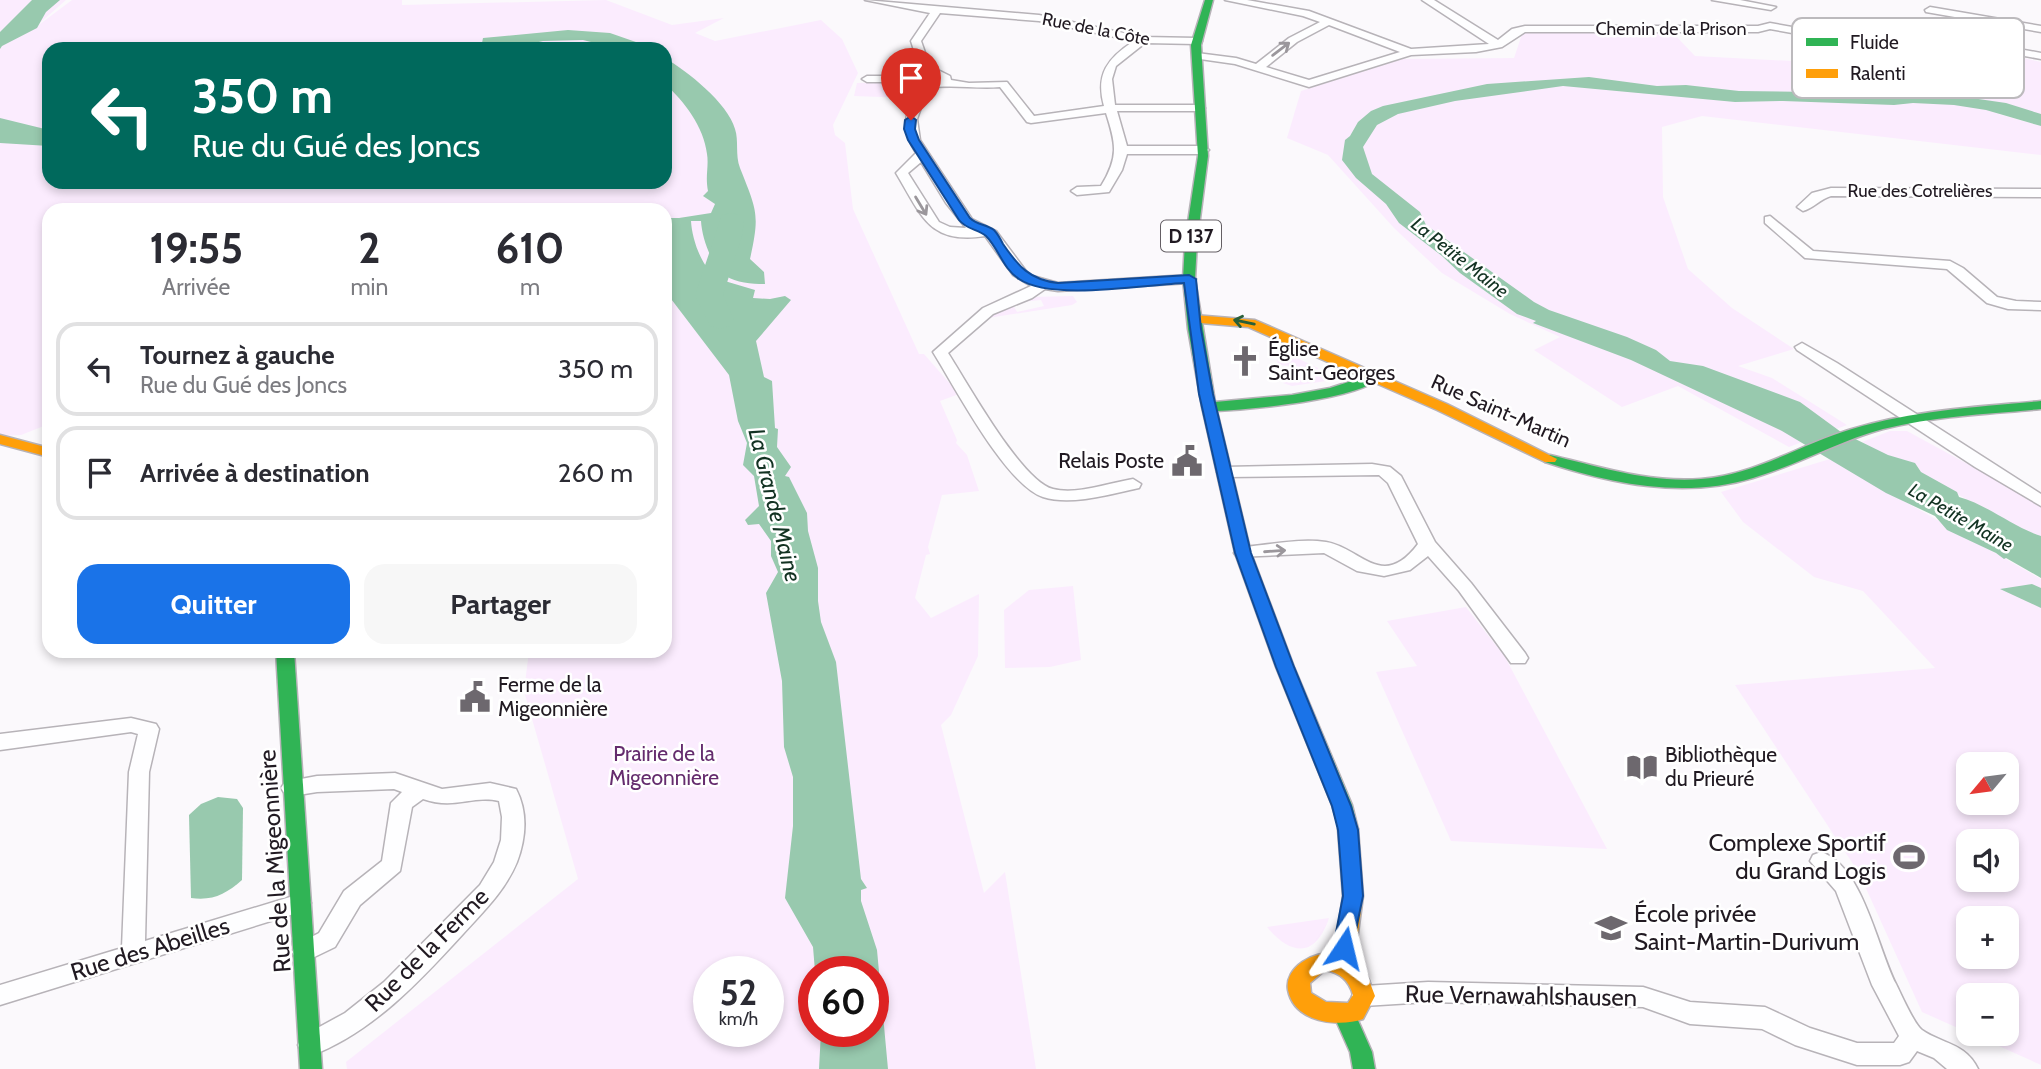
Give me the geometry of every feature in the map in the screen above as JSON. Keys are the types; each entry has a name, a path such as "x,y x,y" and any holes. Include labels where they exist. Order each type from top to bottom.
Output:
{"main road":[{"name":"D 137","path":"1209,0 1197,49 1203,150 1189,279 1194,319 1209,407 1243,553 1285,667 1342,806 1348,830 1353,896 1343,964"},
{"name":"Rue Saint-Martin","path":"1194,319 1250,323 1335,358 1373,379 1442,407 1552,460 1621,477 1660,483 1720,482 1747,476 1856,432 1910,418"},
{"path":"1209,407 1253,406 1373,379"},
{"path":"1910,418 2041,405"},
{"path":"0,439 42,451"},
{"name":"Rue de la Migeonnière","path":"285,658 311,1069"},
{"path":"1333,961 1343,964 1359,978 1364,996 1361,1005 1345,1016 1334,1017 1313,1010 1300,993 1298,984 1305,968 1313,963 1333,961"},
{"path":"1345,1016 1361,1052 1364,1069"}],"street":[{"name":"Rue de la Côte","path":"873,0 937,10 1032,12 1143,40 1197,49 1308,84"},
{"path":"1230,0 1287,9 1410,52"},
{"path":"1427,0 1498,45"},
{"path":"1717,0 1771,3 1770,26"},
{"path":"1929,5 1990,18"},
{"path":"926,72 916,41 937,10"},
{"path":"1258,68 1293,40 1327,22"},
{"name":"Chemin de la Prison","path":"1308,84 1410,52 1476,49 1498,45 1516,30 1758,29 1770,26 1792,30"},
{"path":"1077,191 1105,189 1118,167 1122,149 1110,110 1109,69 1116,59 1143,40"},
{"path":"926,72 917,82 909,129 969,225 994,236 1017,272 1042,285 1078,287 1189,279"},
{"path":"926,72 943,75 946,78 944,82"},
{"path":"867,79 944,82 969,86 1003,85 1031,120 1110,110 1199,108"},
{"path":"1065,115 1079,130"},
{"path":"1122,149 1203,150"},
{"path":"922,153 917,161 906,167 902,173 934,225 948,231 973,230 994,236"},
{"name":"Rue des Cotrelières","path":"1803,207 1816,196 1831,192 2041,193"},
{"path":"1770,220 1787,232 1799,249 1810,255 1950,265 1962,271 1980,292 1993,301 2013,306 2041,306"},
{"path":"1042,285 1027,295 988,311 940,352 1009,458 1023,476 1041,491 1060,494 1133,484"},
{"path":"1802,346 2041,501"},
{"path":"1225,472 1384,471 1395,480 1427,544 1465,587 1518,658"},
{"path":"1243,553 1328,547 1369,570 1388,571 1404,568 1416,559 1427,544"},
{"path":"0,742 131,725 149,729 139,772 133,955"},
{"name":"Rue de la Ferme","path":"292,788 317,784 395,781 442,797 490,791 508,795 514,810 515,827 511,846 495,883 422,962 385,995 355,1021 310,1045"},
{"path":"304,952 327,940 352,898 392,865 402,803 419,791"},
{"path":"1821,862 1845,887 1884,985 1912,1037 1959,1063"},
{"name":"Rue des Abeilles","path":"0,995 300,903"},
{"name":"Rue Vernawahlshausen","path":"1364,996 1428,992 1643,997 1690,1013 1765,1018 1804,1037 1857,1054 1900,1054 1912,1037"}],"green space":[{"name":"Prairie de la Migeonnière","path":"0,0 66,0 32,30 72,0 402,0 402,5 606,0 672,25 724,18 695,33 715,41 821,20 842,39 858,73 833,125 835,135 845,143 853,209 919,354 924,354 959,394 940,401 956,443 967,455 979,491 942,495 928,547 930,554 926,555 915,598 931,618 979,594 978,656 951,715 941,725 984,893 1005,872 1036,1069 347,1069 346,1062 578,879 524,691 528,658 672,658 672,203 42,203 42,427 21,435 0,436"},
{"path":"1526,31 1673,33 1695,56 1792,61 1792,98 2024,98 2024,58 2041,62 2041,121 1995,113 2041,126 2041,155 1702,116 1662,127 1663,197 1688,269 1732,308 1794,349 1738,366 1772,378 1847,425 1789,447 1678,386 1622,407 1534,350 1560,337 1510,314 1442,273 1394,228 1328,155 1287,138 1301,91 1403,59 1514,58 1522,34"},
{"path":"857,83 910,84 913,89 909,98 854,96"},
{"path":"1073,296 1077,302 1072,305 988,318 1013,305 1017,312 1044,306 1041,300 1020,302 1031,297"},
{"path":"1276,348 1318,368 1317,374 1323,376 1326,381 1292,386 1283,383 1282,377 1296,378 1294,366 1278,365"},
{"path":"1890,431 1907,431 2041,504 2041,540 1862,442"},
{"name":"Complexe Sportif du Grand Logis","path":"1830,459 2041,579 2041,1065 1999,1046 2019,1046 2019,983 1956,983 1956,1027 1922,1012 1859,873 1735,685 1935,668 1863,591 1814,577 1743,522 1721,492"},
{"path":"1073,586 1081,660 1050,667 1005,668 1004,610 1029,590"},
{"path":"1466,607 1505,657 1607,849 1451,841 1376,672 1417,666 1387,621"},
{"path":"1329,918 1317,940 1302,948 1285,944 1267,927"}],"water":[{"path":"32,0 60,0 46,12 37,28 0,49 0,32"},
{"path":"568,30 610,33 636,42 482,42 483,38"},
{"path":"672,63 706,89 731,119 736,134 739,163 755,213 750,259 764,272 765,284 740,282 726,276 708,251 701,221 691,221 693,237 703,261 718,279 755,290 753,298 785,296 791,300 756,341 764,377 772,381 775,428 778,429 777,447 791,467 785,476 789,477 807,513 808,531 818,568 821,622 836,662 861,879 867,888 861,890 861,901 878,956 814,956 813,947 785,898 793,826 793,777 784,747 782,681 766,593 778,572 771,556 771,541 759,524 748,525 745,520 759,506 754,476 743,465 747,443 738,421 729,375 672,300 672,218 711,213 715,204 703,196 708,191 707,154 702,134 686,106 672,91"},
{"name":"La Petite Maine","path":"1589,77 1657,86 1686,85 1739,91 1792,92 1792,98 1972,98 2006,103 2041,114 2041,126 1986,110 1954,105 1735,102 1563,86 1455,101 1398,114 1377,125 1363,147 1372,174 1420,212 1426,225 1534,302 1549,310 1627,337 1656,350 1670,361 1703,366 1800,402 1841,432 1888,455 1915,463 1921,472 1957,492 1959,497 2041,536 2041,578 1947,530 1935,516 1886,493 1782,431 1631,360 1533,323 1536,321 1517,314 1460,273 1399,223 1386,204 1356,178 1342,160 1345,140 1358,122 1371,111 1383,106 1487,84"},
{"path":"0,118 42,128 42,146 0,143"},
{"path":"2032,584 2041,588 2041,608 2000,589"},
{"path":"218,797 237,799 243,808 242,880 219,895 191,898 189,815 201,804"},
{"path":"820,1047 886,1047 888,1069 819,1069"}],"waterway":[{"name":"La Grande Maine","path":"720,320 709,295 729,236 731,221"}],"traffic: fast":[{"path":"1209,0 1196,45 1203,156 1191,242 1189,279 1195,329 1209,407 1243,553 1285,667 1342,805 1348,829"},
{"path":"1209,407 1292,400 1373,378"},
{"path":"1550,459 1622,478 1701,484 1748,475 1816,447 1879,426 1948,414 2041,405"},
{"path":"285,658 311,1069"},
{"path":"1345,1016 1361,1052 1364,1069"}],"traffic: slow":[{"path":"1194,319 1250,323 1442,407 1550,459"},
{"path":"0,439 42,451"},
{"path":"1343,964 1353,896 1348,829"},
{"path":"1322,961 1344,967 1359,981 1364,996 1355,1012 1324,1012 1303,999 1299,990 1300,980 1307,970 1322,961"}],"place":[{"name":"Église Saint-Georges","path":"1245,361"},
{"name":"Relais Poste","path":"1187,461"},
{"name":"Ferme de la Migeonnière","path":"475,697"},
{"name":"Bibliothèque du Prieuré","path":"1642,767"},
{"name":"Complexe Sportif du Grand Logis","path":"1909,857"},
{"name":"École privée Saint-Martin-Durivum","path":"1611,928"}],"route":[{"path":"911,120 911,135 965,220 969,225 994,236 1013,268 1030,281 1058,287 1078,287 1168,278 1189,279 1206,394 1243,553 1285,667 1342,806 1348,830 1353,896 1344,948"}]}
